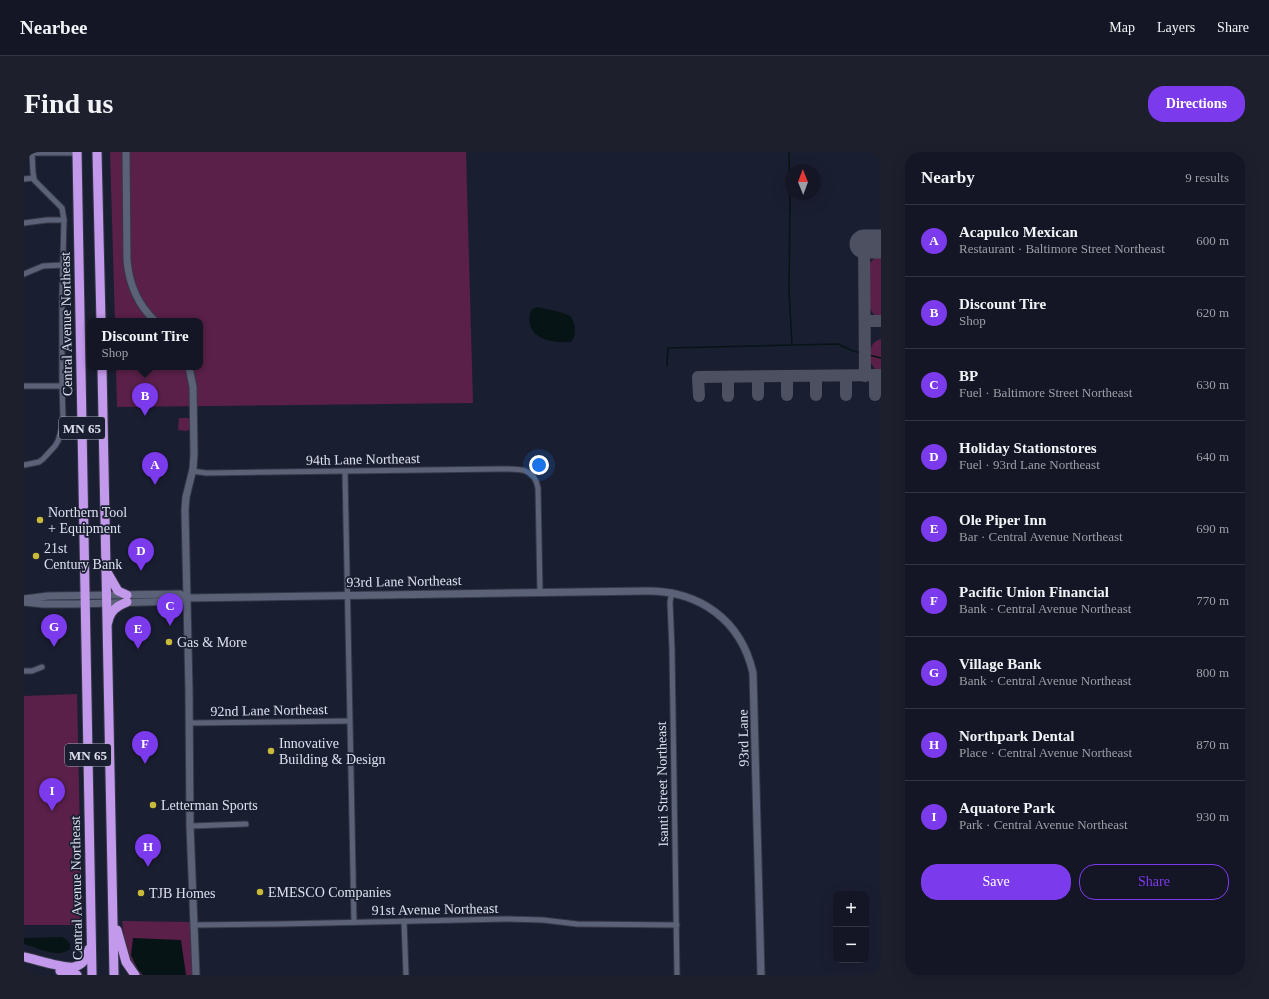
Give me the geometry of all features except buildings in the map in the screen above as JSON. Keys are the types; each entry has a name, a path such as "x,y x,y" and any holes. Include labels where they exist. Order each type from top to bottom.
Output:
{"highway":[{"name":"Central Avenue Northeast","path":"77,152 92,975"},
{"path":"97,152 101,318"},
{"name":"MN 65","path":"102,370 114,975"},
{"path":"106,570 111,582 127,599 115,608 109,617 106,630"},
{"path":"111,869 118,936 126,962 135,975"},
{"path":"24,957 74,968 86,960 91,927"},
{"path":"24,962 77,975"}],"street":[{"path":"24,153 77,152"},
{"path":"126,152 127,260 129,275 136,298 151,318"},
{"path":"24,464 39,462 58,441 63,424 64,404 62,386 64,220 62,208 38,185 34,178 32,153"},
{"path":"24,179 34,178"},
{"path":"24,223 47,220 64,220"},
{"path":"24,274 43,266 63,265"},
{"path":"190,370 193,387 194,454 185,502 186,598 190,723 190,826 196,975"},
{"path":"24,386 62,386"},
{"name":"94th Lane Northeast","path":"192,471 206,474 522,470 533,475 538,488 540,592"},
{"path":"345,472 354,922"},
{"name":"93rd Lane Northeast","path":"24,600 48,596 86,599 127,599 180,594 186,598 621,591"},
{"name":"93rd Lane","path":"621,591 672,592 697,600 724,619 742,643 752,665 755,687 761,975"},
{"name":"Isanti Street Northeast","path":"672,592 670,602 677,975"},
{"path":"24,671 32,671 42,667"},
{"name":"92nd Lane Northeast","path":"190,723 349,721"},
{"path":"190,826 246,824"},
{"name":"91st Avenue Northeast","path":"194,924 506,919 543,920 577,924 677,925"},
{"path":"404,921 406,975"}],"shaded area":[{"path":"110,152 466,152 473,403 117,407 116,370 203,370 203,318 115,318"},
{"path":"879,253 881,253 881,316 873,314 870,306 869,264"},
{"path":"537,307 560,312 571,317 575,330 571,342 555,342 540,337 534,333 530,327 529,319 531,310"},
{"path":"881,339 881,371 876,370 870,362 870,351 874,342"},
{"path":"179,418 188,418 191,420 191,428 187,431 178,430"},
{"path":"77,694 82,925 24,925 24,696"},
{"path":"122,921 190,922 193,975 139,975 129,956 125,943"},
{"path":"62,937 69,942 70,949 60,953 47,952 24,944 24,938"},
{"path":"133,938 181,940 186,975 143,975 138,970 131,955"}],"waterway":[{"path":"789,152 789,291 792,345 838,344 853,351 881,358"},
{"path":"667,366 668,348 792,345"}],"taxiway":[{"path":"864,244 865,376"},
{"path":"865,321 881,321"},
{"path":"875,375 875,395"},
{"path":"699,396 698,377 881,375"},
{"path":"787,376 787,395"},
{"path":"816,376 816,395"},
{"path":"846,376 846,395"},
{"path":"728,377 728,396"},
{"path":"758,377 758,395"}],"runway":[{"path":"864,244 881,244"}],"place":[{"name":"Discount Tire","path":"145,416"},
{"name":"Acapulco Mexican","path":"155,485"},
{"name":"Northern Tool + Equipment","path":"40,520"},
{"name":"21st Century Bank","path":"36,556"},
{"name":"Holiday Stationstores","path":"141,571"},
{"name":"BP","path":"170,626"},
{"name":"Gas & More","path":"169,642"},
{"name":"Village Bank","path":"54,647"},
{"name":"Ole Piper Inn","path":"138,649"},
{"name":"Innovative Building & Design","path":"271,751"},
{"name":"Pacific Union Financial","path":"145,764"},
{"name":"Letterman Sports","path":"153,805"},
{"name":"Aquatore Park","path":"52,811"},
{"name":"Northpark Dental","path":"148,867"},
{"name":"EMESCO Companies","path":"260,892"},
{"name":"TJB Homes","path":"141,893"}]}
